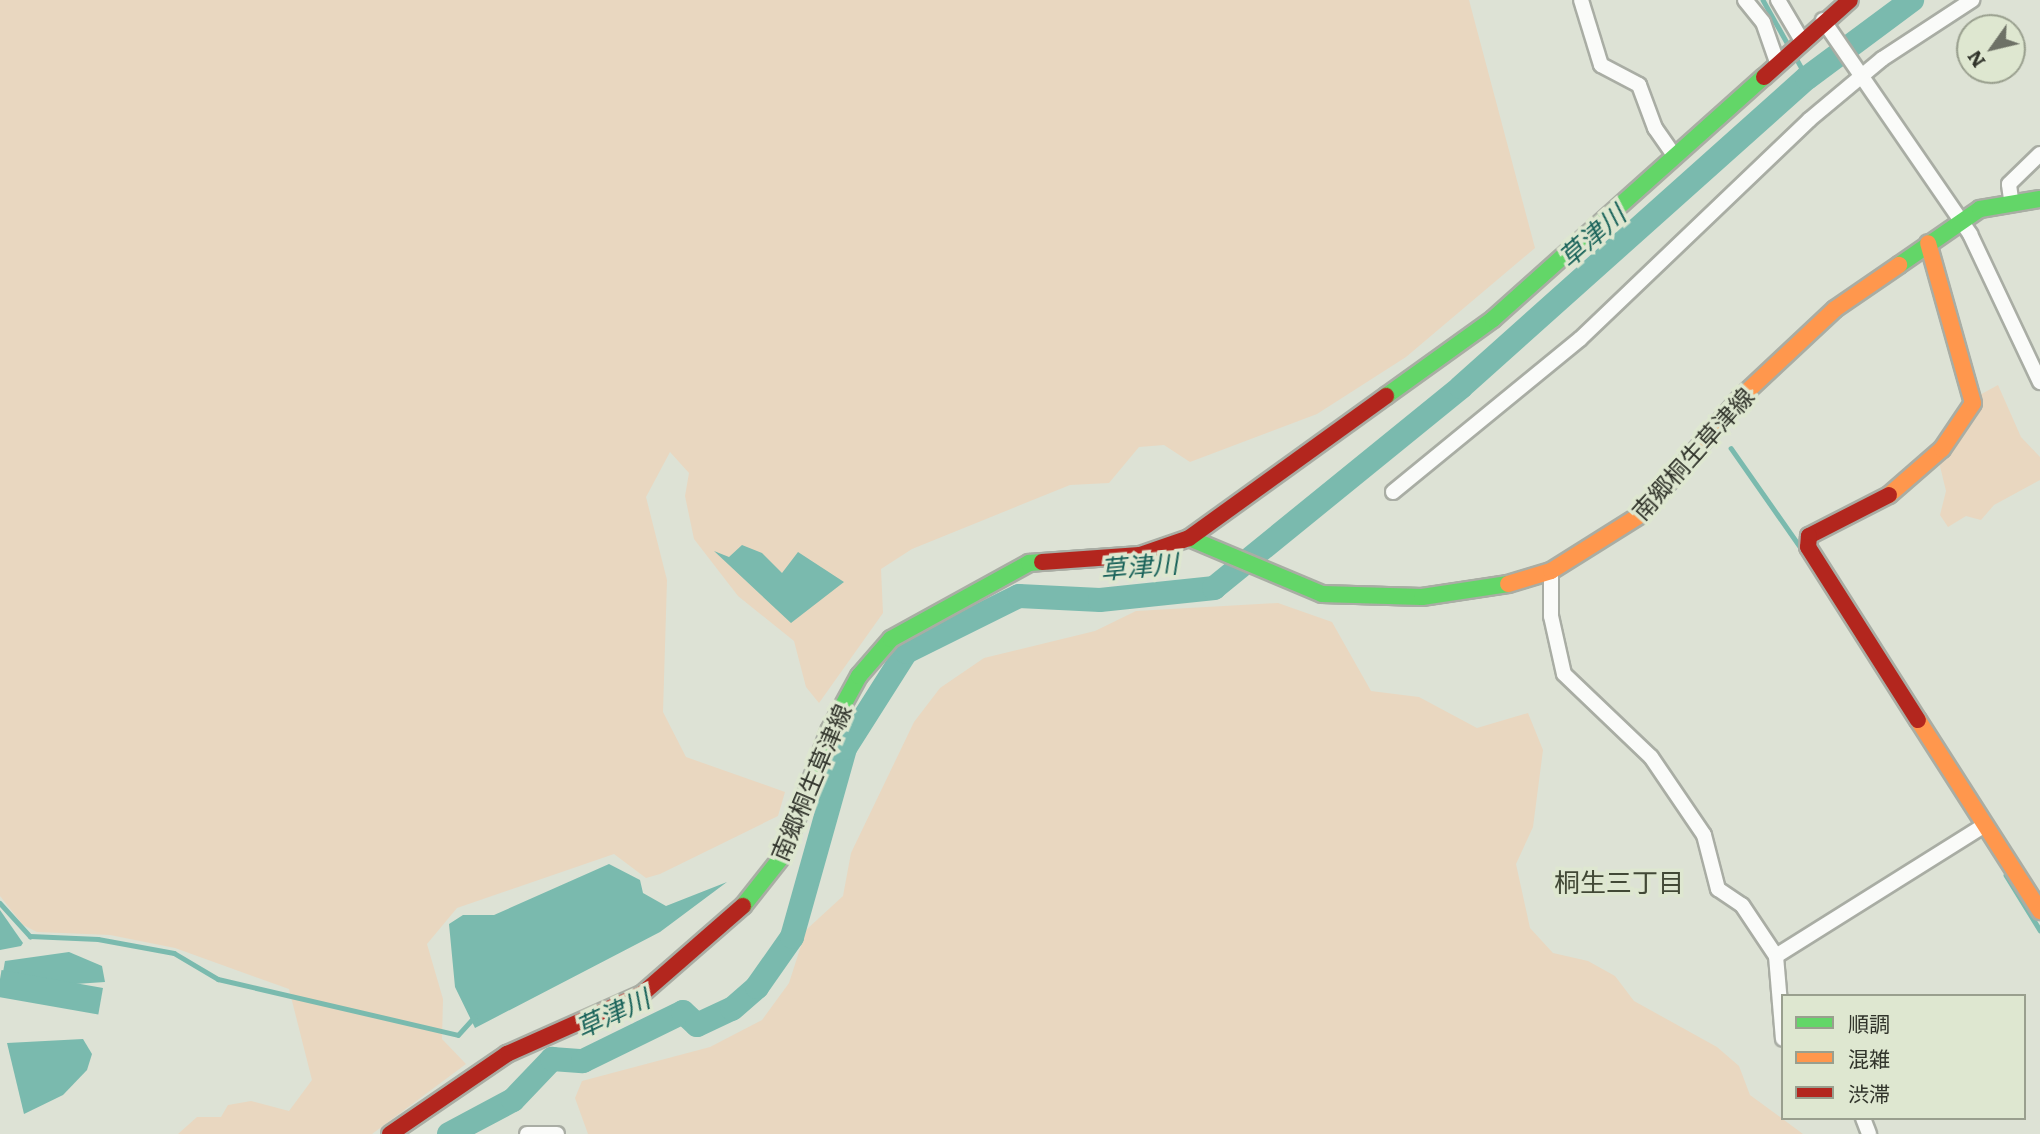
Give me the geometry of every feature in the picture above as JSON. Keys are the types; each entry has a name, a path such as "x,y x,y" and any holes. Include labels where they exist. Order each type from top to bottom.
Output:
{"main road":[{"path":"1189,538 1493,319 1675,157 1801,39 1850,0"},
{"name":"南郷桐生草津線","path":"390,1134 507,1054 642,995 728,925 784,854 828,730 859,676 891,639 1029,564 1140,555 1189,538 1285,581 1322,594 1422,597 1490,590 1551,571 1642,514 1793,345 1960,220 2011,198 2040,199"},
{"path":"1928,243 1973,403 1942,449 1894,493 1809,536 1808,547 2040,911"}],"street":[{"path":"1581,0 1601,65 1639,85 1655,128 1675,157"},
{"path":"1745,0 1763,22 1777,62"},
{"path":"1778,0 1801,39"},
{"path":"1393,492 1580,338 1809,120 1882,59 1972,0"},
{"path":"1823,20 1960,220 2040,382"},
{"path":"2011,198 2009,184 2040,154"},
{"path":"1551,571 1551,615 1564,674 1651,757 1704,835 1718,889 1742,905 1776,956 1781,1015"},
{"path":"1776,956 1985,825"},
{"path":"527,1134 557,1134"}],"shaded area":[{"path":"0,0 1469,0 1535,248 1406,357 1317,414 1190,462 1164,445 1139,447 1109,483 1070,485 912,549 881,569 883,613 819,703 806,687 794,641 738,596 694,539 685,496 689,473 670,452 646,497 667,580 663,712 686,757 785,792 778,816 660,874 646,878 614,854 457,908 427,944 443,999 442,1039 466,1064 372,1134 178,1134 197,1117 221,1117 228,1105 251,1101 289,1111 312,1080 289,989 175,948 110,935 37,932 23,925 0,896"},
{"path":"1998,385 2021,437 2040,457 2040,480 1994,505 1981,520 1966,516 1948,527 1940,515 1946,491 1938,458 1976,397"},
{"path":"1278,603 1332,622 1371,691 1419,697 1477,728 1528,713 1543,750 1533,827 1516,864 1530,928 1553,953 1588,961 1615,976 1634,1001 1717,1047 1739,1066 1750,1095 1803,1134 588,1134 575,1098 582,1081 710,1047 762,1020 789,983 806,930 843,896 851,853 914,722 940,688 984,658 1095,631 1136,611"}],"water":[{"path":"742,545 762,553 782,573 798,552 844,582 791,623 714,551 729,557"},
{"path":"609,864 640,880 643,893 666,906 727,882 660,932 475,1028 455,987 449,924 463,915 494,915"},
{"path":"0,910 23,943 21,946 0,950"},
{"path":"69,952 102,966 105,982 0,989 5,961"},
{"path":"2,970 103,988 98,1015 0,997"},
{"path":"83,1039 92,1054 87,1070 63,1095 24,1114 7,1043"}],"waterway":[{"path":"1763,0 1790,48"},
{"name":"草津川","path":"449,1134 513,1100 552,1059 583,1061 683,1012 697,1025 732,1009 757,987 792,937 845,748 906,652 1019,596 1100,600 1214,588 1461,387 1807,78 1912,0"},
{"path":"1795,56 1807,78"},
{"path":"1731,448 1801,548"},
{"path":"2006,875 2040,930"},
{"path":"0,903 30,936 98,939 174,953 218,979 458,1035 475,1016"}],"traffic: fast":[{"path":"1386,396 1493,319 1764,77"},
{"path":"1899,265 1980,209 2040,199"},
{"path":"1189,538 1322,594 1422,597 1508,584"},
{"path":"743,906 784,854 829,731 859,676 891,639 1029,563 1042,562"}],"traffic: slow":[{"path":"1889,495 1942,449 1973,403 1928,243"},
{"path":"1508,584 1551,571 1642,514 1740,398 1835,309 1899,265"},
{"path":"1918,720 2040,911"}],"traffic: jam":[{"path":"1764,77 1850,0"},
{"path":"1042,562 1140,555 1189,538 1386,396"},
{"path":"1889,495 1809,536 1808,547 1918,720"},
{"path":"390,1134 507,1054 642,994 743,906"}],"district":[{"name":"桐生三丁目","path":"1619,881"}]}
